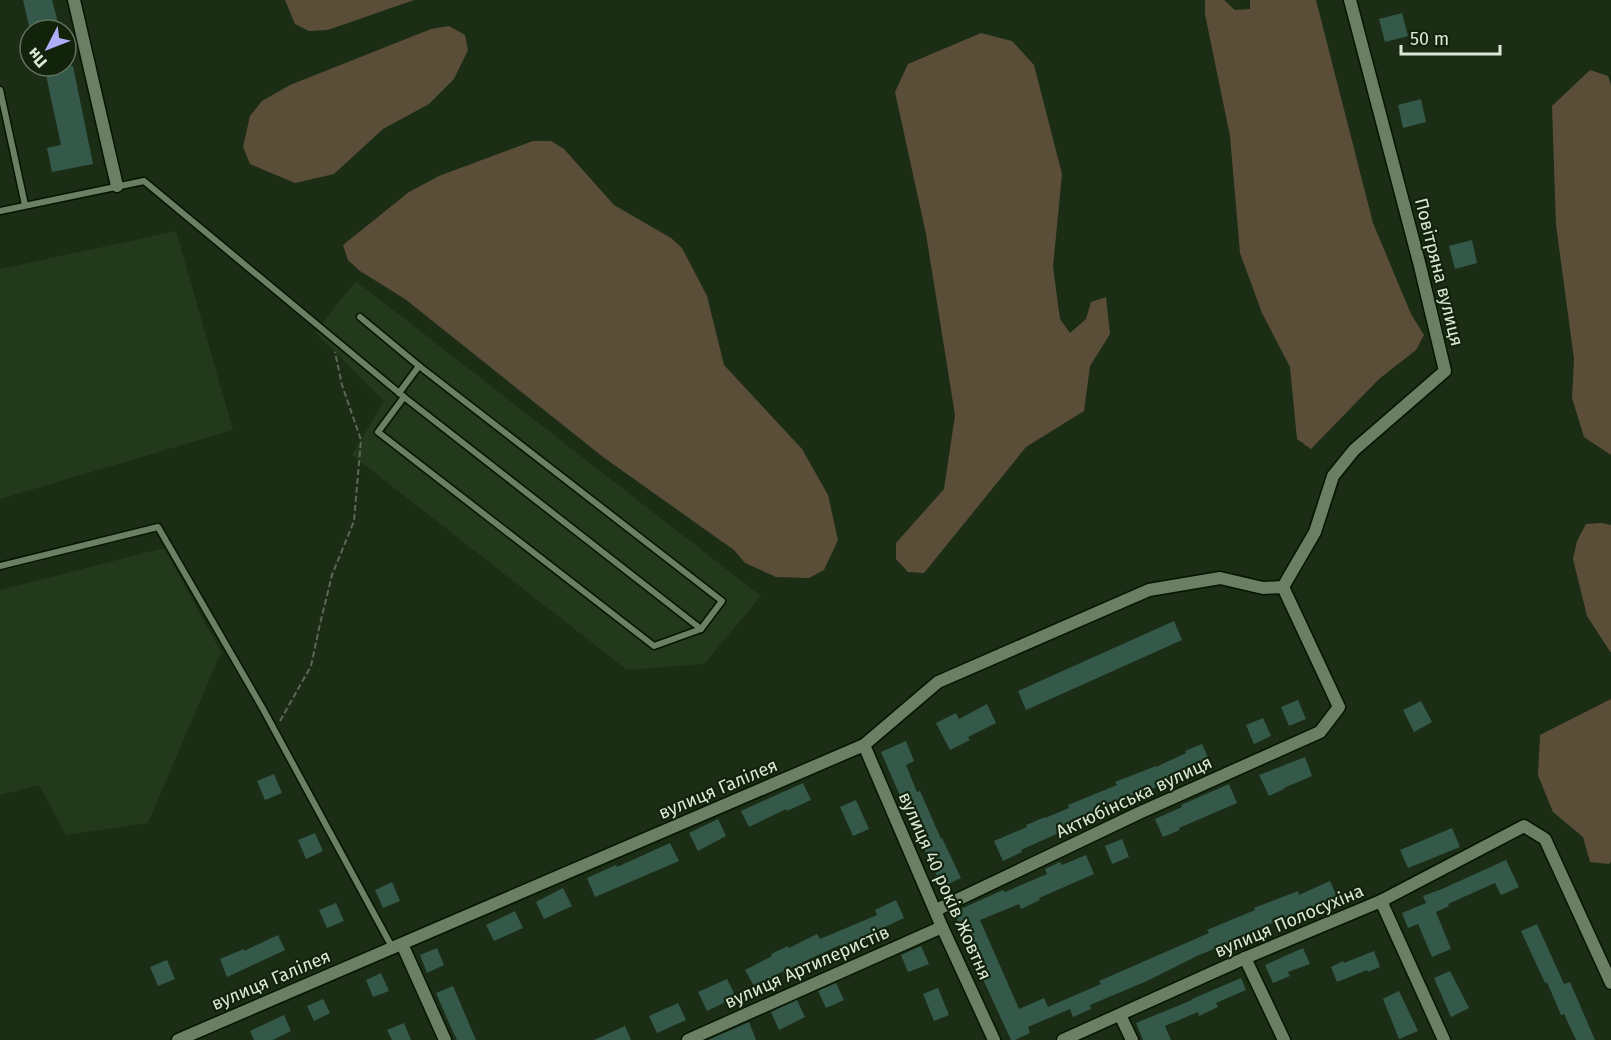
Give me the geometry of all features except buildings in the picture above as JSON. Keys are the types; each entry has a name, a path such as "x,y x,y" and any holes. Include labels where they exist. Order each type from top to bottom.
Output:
{"street":[{"path":"74,0 117,186"},
{"name":"Повітряна вулиця","path":"1283,587 1315,532 1333,476 1354,450 1445,371 1420,266 1350,0"},
{"name":"вулиця Галілея","path":"178,1040 864,745 938,682 1149,590 1220,578 1263,588 1283,587"},
{"name":"Актюбінська вулиця","path":"936,910 1139,813 1320,732 1340,707 1283,587"},
{"name":"вулиця 40 років Жовтня","path":"864,745 942,927 994,1040"},
{"name":"вулиця Полосухіна","path":"1063,1040 1245,958 1381,902 1524,826 1545,839 1611,983"},
{"path":"1381,902 1444,1040"},
{"name":"вулиця Артилеристів","path":"688,1040 942,927"},
{"path":"397,945 445,1040"},
{"path":"1245,958 1284,1040"},
{"path":"1120,1015 1132,1040"}],"lane":[{"path":"0,90 26,205"},
{"path":"0,211 144,181 402,395 701,629"},
{"path":"360,317 419,366 722,601 701,629 654,646 378,432 419,366"},
{"path":"0,566 158,527 397,945"}],"path":[{"path":"274,731 311,666 332,575 354,521 361,440 342,385 334,351"}],"shaded area":[{"path":"285,0 414,0 328,30 309,31 295,24"},
{"path":"1205,0 1224,0 1235,10 1250,9 1250,0 1316,0 1373,223 1411,314 1424,335 1416,350 1379,379 1311,449 1297,439 1290,367 1262,313 1240,253 1230,136 1205,14"},
{"path":"449,26 465,35 468,50 454,79 429,104 383,129 334,174 295,183 250,164 243,147 250,116 262,101 290,85 431,29"},
{"path":"981,33 1012,41 1034,65 1062,174 1053,267 1060,319 1070,333 1086,319 1091,302 1106,297 1110,334 1090,366 1084,411 1026,447 924,573 908,572 896,559 896,543 944,489 955,415 926,234 895,92 908,64"},
{"path":"1590,70 1608,76 1611,85 1611,455 1584,437 1572,398 1574,359 1556,225 1552,106"},
{"path":"533,141 551,141 564,149 614,205 671,238 682,248 707,296 724,365 802,449 828,495 838,540 824,570 809,578 776,577 745,563 734,550 603,457 405,299 360,271 348,260 343,245 409,192 439,176"},
{"path":"176,231 233,430 0,499 0,269"},
{"path":"356,281 761,596 704,664 627,670 352,455 384,401 315,332"},
{"path":"1586,524 1611,525 1611,653 1587,616 1573,559 1577,541"},
{"path":"164,548 221,652 148,823 66,835 39,785 0,795 0,590"},
{"path":"1611,699 1611,862 1609,864 1590,862 1583,837 1553,812 1538,775 1540,735"}]}
